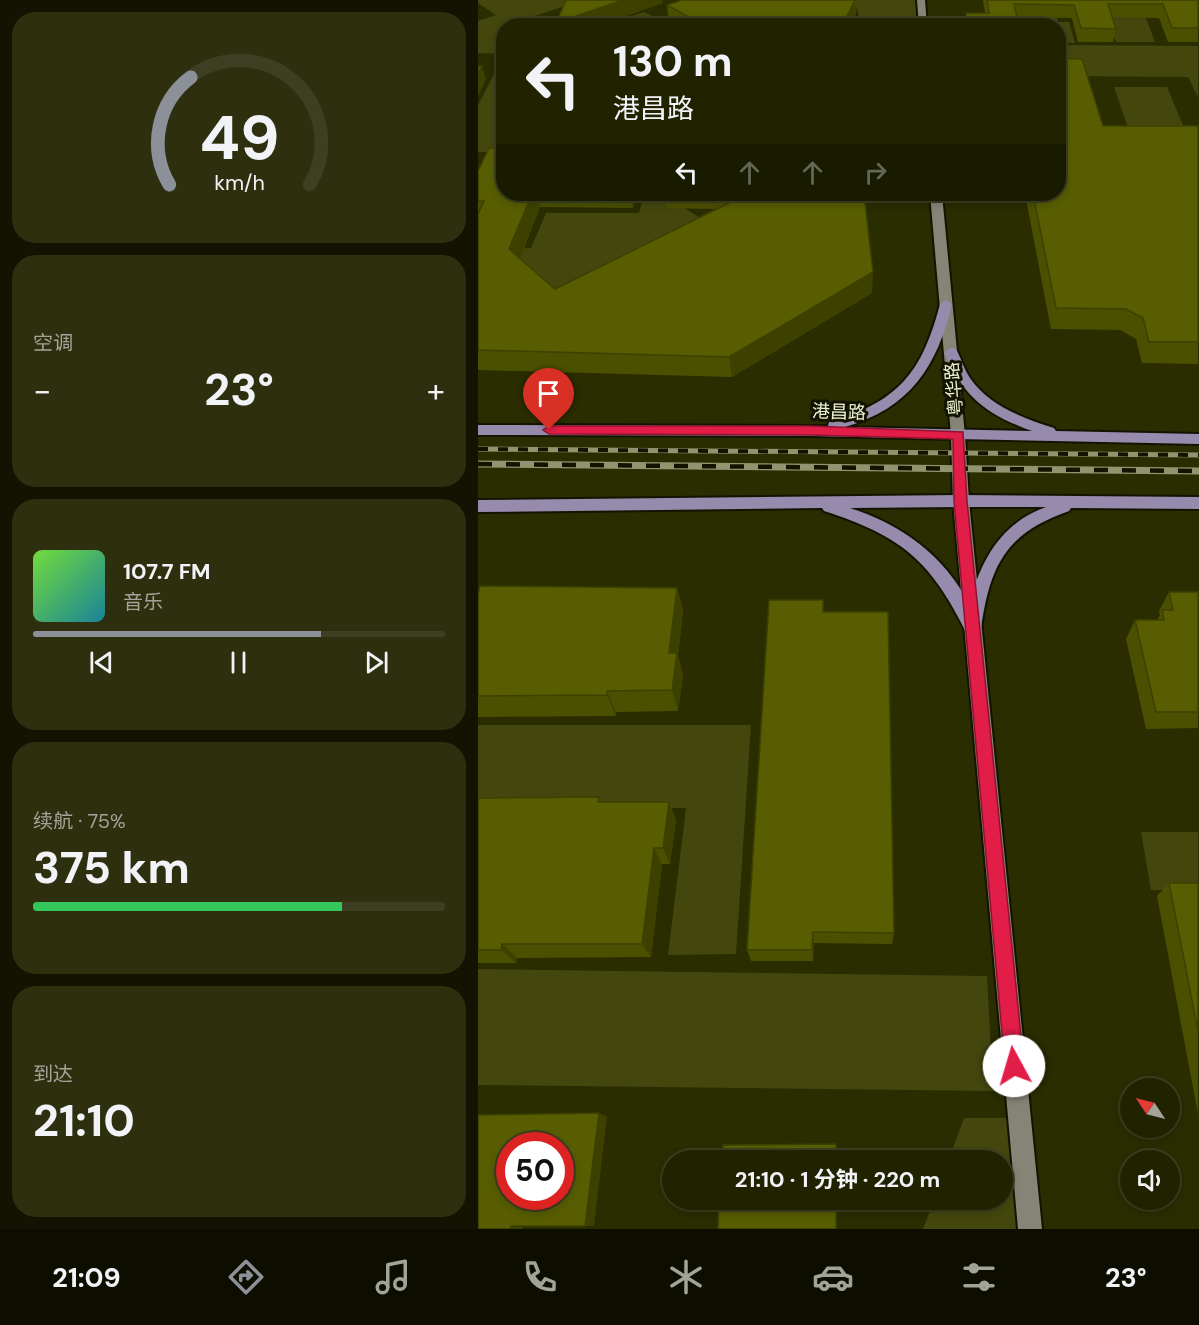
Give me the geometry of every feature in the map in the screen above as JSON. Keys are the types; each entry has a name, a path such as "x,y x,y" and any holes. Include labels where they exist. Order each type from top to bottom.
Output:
{"main road":[{"path":"921,0 922,18"},
{"name":"粤华路","path":"937,201 958,435 961,501 1030,1229"},
{"path":"810,430 851,422 885,405 901,392 926,363 941,330 946,304"},
{"path":"950,352 968,386 983,401 1026,424 1053,432 1089,437"},
{"name":"港昌路","path":"478,430 810,430 1198,439"},
{"path":"478,506 961,501 1096,504 1198,503"},
{"path":"806,503 861,518 899,536 915,547 932,561 947,580 962,604 973,629"},
{"path":"973,629 980,590 990,561 1010,536 1035,517 1062,508 1096,504"}],"green space":[{"path":"478,0 583,0 529,18 496,18 496,54 478,53 478,21 496,15 478,3"},
{"path":"842,0 916,0 917,18 859,18 857,9"},
{"path":"1052,0 1057,18 1017,18 1014,5"},
{"path":"1102,0 1139,0 1155,42 1116,42"},
{"path":"644,12 656,18 626,18"},
{"path":"1066,22 1069,22 1075,43 1066,43"},
{"path":"1066,45 1198,46 1198,97 1188,77 1066,76"},
{"path":"496,70 496,152 478,152 478,105"},
{"path":"1114,87 1167,87 1190,142 1133,142"},
{"path":"642,201 674,201 714,227 564,300 501,249 531,248 546,213 639,213"},
{"path":"478,725 751,725 736,954 668,955 686,808 478,807"},
{"path":"1141,832 1198,832 1198,890 1151,890"},
{"path":"478,969 987,976 993,1091 478,1085"},
{"path":"964,1118 1011,1118 1020,1229 923,1229 930,1210 1013,1210 1013,1150 952,1150"}],"building":[{"path":"566,0 623,0 571,18 558,18"},
{"path":"682,0 855,0 846,18 691,18 667,5"},
{"path":"987,0 1198,0 1198,28 1172,28 1163,4 1108,4 1116,29 1081,28 1074,5 1014,4 1017,18 966,18 966,13 989,13"},
{"path":"1066,58 1082,59 1103,126 1198,126 1198,342 1149,342 1143,318 1126,309 1056,308 1034,201 1066,201"},
{"path":"489,148 496,148 496,201 529,201 509,249 555,289 733,201 865,201 873,272 729,357 478,350 478,214 484,201 478,201 478,171"},
{"path":"480,586 677,588 669,653 677,653 672,690 607,691 607,695 478,696 478,594"},
{"path":"1169,592 1198,592 1198,712 1156,712 1135,620 1164,620 1162,610 1173,610"},
{"path":"769,600 823,600 823,612 888,612 894,933 813,932 812,950 747,950"},
{"path":"599,797 598,802 669,802 663,848 654,848 642,944 502,944 501,950 478,950 478,798"},
{"path":"1169,883 1198,883 1198,1031"},
{"path":"599,1113 585,1226 511,1226 510,1229 478,1229 478,1115"},
{"path":"836,1144 836,1150 723,1150 723,1145"},
{"path":"719,1210 836,1210 836,1229 718,1229"}],"railway":[{"path":"478,449 1199,455"},
{"path":"478,464 1199,471"}],"route":[{"path":"549,430 810,430 958,435 961,501 1014,1066"}]}
